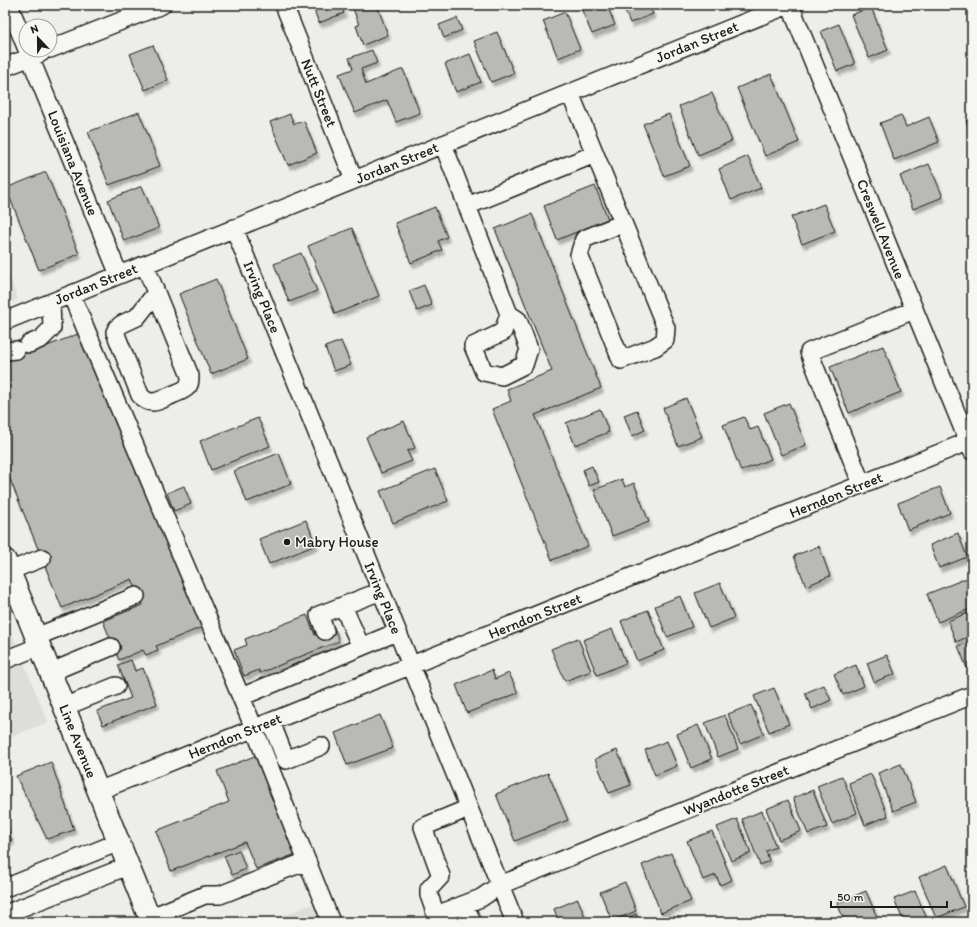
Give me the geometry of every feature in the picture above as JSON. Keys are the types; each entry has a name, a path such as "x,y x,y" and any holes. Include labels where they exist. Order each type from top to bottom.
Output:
{"main road":[{"name":"Line Avenue","path":"7,566 150,920"}],"street":[{"name":"Louisiana Avenue","path":"9,5 18,27"},
{"path":"58,46 162,5"},
{"name":"Nutt Street","path":"284,5 354,180"},
{"name":"Jordan Street","path":"6,318 145,265 789,5"},
{"name":"Creswell Avenue","path":"789,5 971,445"},
{"path":"5,67 18,58"},
{"name":"Louisiana Avenue","path":"31,58 119,275"},
{"path":"570,93 666,328 665,340 654,347 621,360 579,255 584,239 623,223"},
{"path":"443,144 509,314"},
{"path":"467,206 595,154"},
{"name":"Irving Place","path":"234,228 515,922"},
{"path":"145,265 190,376 190,383 186,388 155,402 148,402 140,395 115,332 122,324 137,317 156,293"},
{"path":"71,294 242,697 331,922"},
{"path":"17,348 41,339 52,328 51,302"},
{"path":"862,484 809,352 914,310"},
{"name":"Herndon Street","path":"98,791 862,484 971,445"},
{"path":"7,566 42,558"},
{"path":"331,644 319,616 381,591"},
{"path":"5,660 38,642 136,596"},
{"path":"343,606 361,647"},
{"path":"242,697 331,644 361,647 397,632"},
{"path":"51,672 111,647"},
{"path":"64,707 116,686"},
{"name":"Wyandotte Street","path":"430,918 481,898 500,885 972,695"},
{"path":"271,722 286,760 321,746"},
{"path":"430,918 429,890 441,876 423,827 469,808"},
{"path":"5,888 119,842"},
{"path":"150,920 205,895 220,895 307,860"},
{"path":"5,914 128,866"},
{"path":"465,904 472,922"}],"shaded area":[{"path":"5,265 18,299 5,305"},
{"path":"5,617 48,722 5,739"},
{"path":"317,902 324,922 268,922"}],"building":[{"path":"312,5 341,5 344,13 319,23"},
{"path":"352,5 377,5 388,35 363,45 356,26 359,25"},
{"path":"588,5 607,5 615,25 592,34 581,8"},
{"path":"623,5 649,5 653,14 630,23"},
{"path":"871,7 888,50 869,58 851,15"},
{"path":"565,12 580,49 558,58 543,21"},
{"path":"457,18 462,30 444,38 439,25"},
{"path":"839,24 855,64 837,71 821,31"},
{"path":"497,32 514,73 491,82 474,41"},
{"path":"153,45 168,80 145,90 130,54"},
{"path":"372,50 377,63 361,69 366,84 403,69 420,113 396,122 387,100 355,113 339,74 353,69 349,58"},
{"path":"470,54 481,82 456,92 445,64"},
{"path":"771,74 799,142 765,156 737,88"},
{"path":"712,93 732,141 698,155 679,106"},
{"path":"139,112 160,166 109,185 88,132"},
{"path":"290,114 294,124 304,121 317,153 288,165 270,122"},
{"path":"669,114 690,166 664,176 643,124"},
{"path":"901,115 906,127 929,117 939,142 894,160 880,123"},
{"path":"972,118 972,136 966,121"},
{"path":"748,156 761,188 731,200 719,169"},
{"path":"929,164 943,197 913,209 900,176"},
{"path":"46,172 79,254 39,270 6,188"},
{"path":"142,186 159,228 124,241 108,200"},
{"path":"595,186 608,219 557,240 544,206"},
{"path":"824,204 835,231 802,244 791,217"},
{"path":"435,207 447,237 438,241 442,250 411,263 395,223"},
{"path":"532,214 601,388 535,415 588,546 552,560 492,409 511,401 507,389 552,371 495,229"},
{"path":"352,228 379,296 335,314 308,246"},
{"path":"301,253 317,291 289,302 274,264"},
{"path":"216,279 248,359 211,374 179,294"},
{"path":"424,285 432,305 417,311 409,291"},
{"path":"83,332 202,627 156,646 158,650 146,655 143,650 119,660 103,621 143,605 132,579 62,608 5,467 5,362 18,357 14,347 32,352"},
{"path":"341,341 351,365 334,371 325,347"},
{"path":"883,346 901,392 849,413 830,367"},
{"path":"686,398 702,437 678,446 663,408"},
{"path":"789,403 806,445 781,455 764,413"},
{"path":"600,409 609,432 575,445 566,423"},
{"path":"637,410 645,430 632,436 624,415"},
{"path":"744,417 750,430 758,427 771,459 741,471 723,425"},
{"path":"258,418 270,446 211,470 200,441"},
{"path":"404,421 415,448 407,451 412,461 381,473 366,437"},
{"path":"279,453 291,484 247,502 234,471"},
{"path":"592,466 599,482 589,486 583,470"},
{"path":"435,469 448,501 393,523 380,491"},
{"path":"622,479 625,487 634,483 649,522 612,536 594,490"},
{"path":"184,486 191,504 174,511 167,493"},
{"path":"940,487 950,513 908,530 898,503"},
{"name":"Mabry House","path":"306,520 316,545 269,564 259,539"},
{"path":"958,533 967,557 939,568 930,545"},
{"path":"819,546 830,576 806,586 794,556"},
{"path":"972,576 972,608 938,622 927,594"},
{"path":"720,583 734,618 709,628 695,593"},
{"path":"680,596 692,627 667,637 655,606"},
{"path":"648,610 664,650 637,661 621,621"},
{"path":"972,611 972,635 956,642 948,621"},
{"path":"307,615 315,635 334,627 339,641 260,673 259,670 244,676 234,650 247,645 245,639"},
{"path":"612,629 626,663 597,675 583,640"},
{"path":"578,638 591,671 565,681 551,649"},
{"path":"972,641 972,666 967,668 958,646"},
{"path":"887,655 895,674 874,682 867,663"},
{"path":"131,660 135,671 143,668 157,704 103,725 97,711 131,698 118,665"},
{"path":"856,665 864,686 843,695 834,674"},
{"path":"492,670 495,679 509,673 518,693 467,713 456,685"},
{"path":"824,685 831,700 812,709 805,693"},
{"path":"774,688 789,724 769,732 754,696"},
{"path":"751,705 764,734 740,744 728,714"},
{"path":"380,715 393,748 347,765 335,733"},
{"path":"725,715 738,749 718,757 705,723"},
{"path":"698,725 712,759 691,768 677,734"},
{"path":"667,741 677,766 655,775 645,750"},
{"path":"617,750 631,785 609,793 595,759"},
{"path":"257,755 296,854 256,869 245,842 171,871 156,831 229,802 217,771"},
{"path":"51,762 74,830 47,839 16,776"},
{"path":"901,764 916,802 893,811 878,773"},
{"path":"548,773 568,820 515,841 496,794"},
{"path":"871,774 888,816 865,825 849,783"},
{"path":"842,776 857,813 832,824 817,786"},
{"path":"813,790 827,827 808,834 793,798"},
{"path":"788,800 801,831 779,840 766,809"},
{"path":"762,811 776,847 766,851 769,861 760,865 742,819"},
{"path":"737,819 751,853 731,861 717,827"},
{"path":"5,824 12,840 5,844"},
{"path":"712,831 732,880 720,885 716,875 703,880 687,841"},
{"path":"239,850 246,869 232,875 224,856"},
{"path":"671,853 691,901 661,913 642,865"},
{"path":"947,865 964,907 936,918 919,877"},
{"path":"625,882 636,911 612,921 600,892"},
{"path":"866,891 879,922 845,922 837,903"},
{"path":"915,891 928,921 904,922 894,899"},
{"path":"578,899 587,922 559,922 554,909"},
{"path":"636,914 639,922 617,922"},
{"path":"827,916 829,922 810,922"},
{"path":"459,917 461,922 446,922"}],"tunnel":[{"path":"325,631 331,644"}],"place":[{"name":"Mabry House","path":"287,542"}]}
